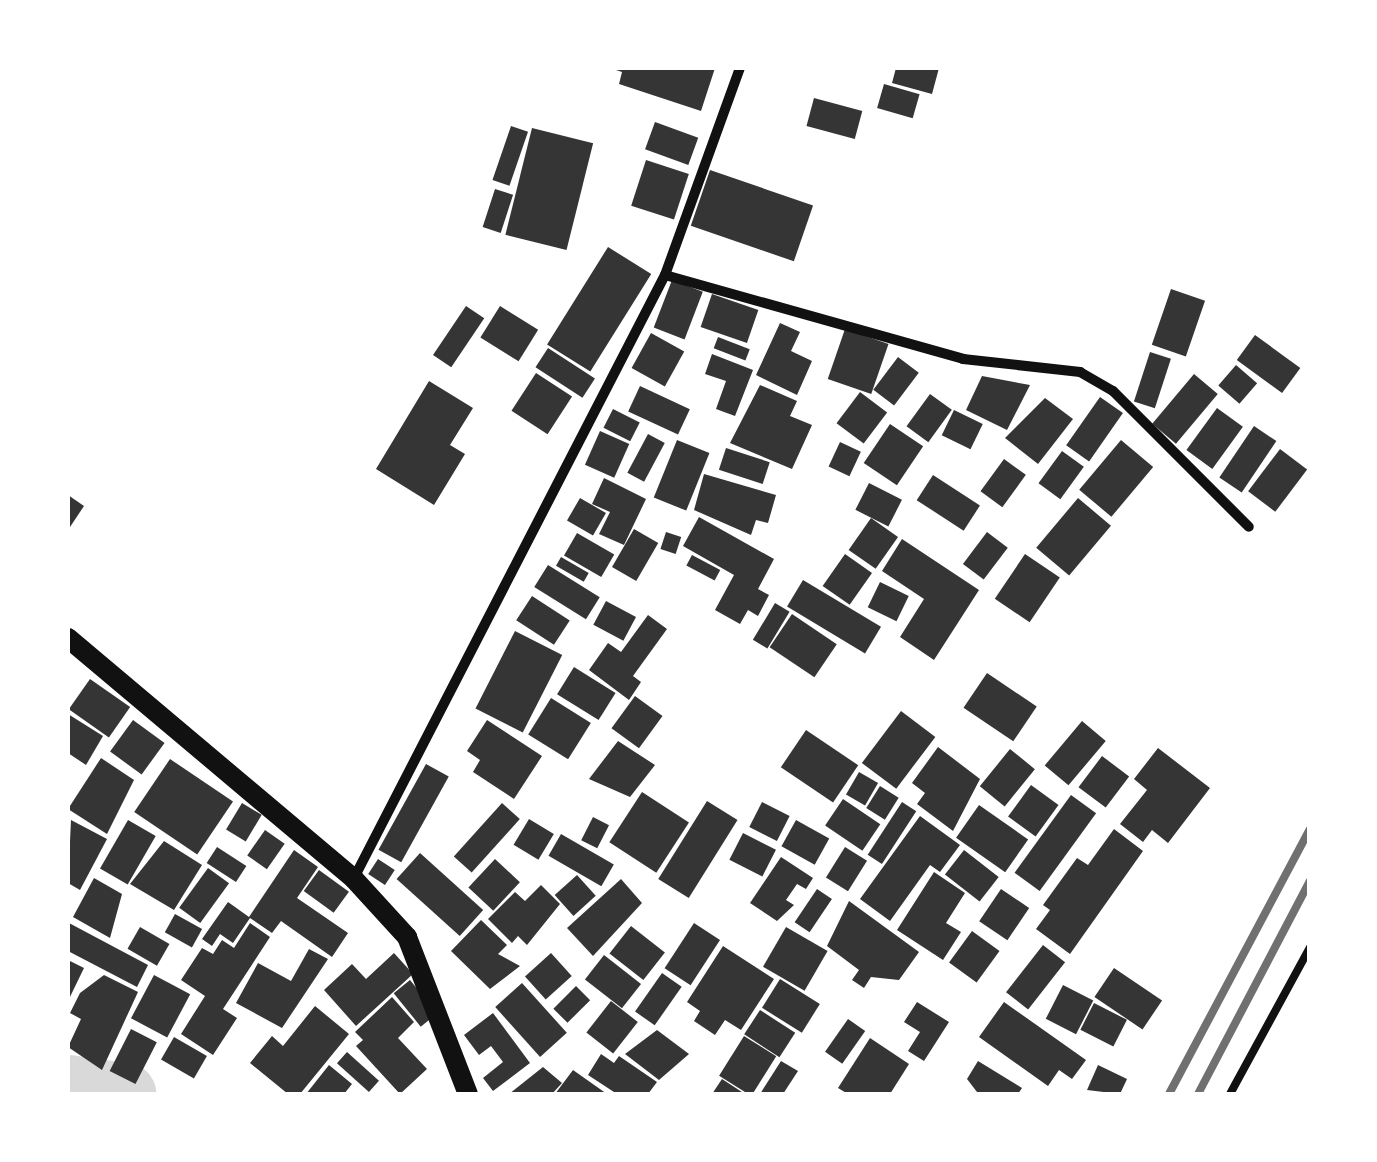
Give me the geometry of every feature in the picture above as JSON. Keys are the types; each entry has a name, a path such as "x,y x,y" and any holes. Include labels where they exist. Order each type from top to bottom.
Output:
{"main road":[{"path":"68,638 354,879 407,937 468,1094"}],"street":[{"path":"354,879 666,274 740,68"},
{"path":"666,274 964,359 1080,372 1113,391 1249,527"}],"lane":[{"path":"1230,1094 1310,947"}],"building":[{"path":"610,68 715,68 701,111 619,84 622,72"},
{"path":"896,68 939,68 932,94 892,83"},
{"path":"884,84 920,94 913,118 877,108"},
{"path":"814,98 862,111 855,139 806,126"},
{"path":"655,122 698,138 688,165 645,149"},
{"path":"511,126 528,132 509,186 492,180"},
{"path":"532,128 593,143 567,250 505,235"},
{"path":"646,160 689,174 674,220 631,206"},
{"path":"710,170 813,205 794,261 691,226"},
{"path":"495,189 513,195 501,233 483,227"},
{"path":"608,247 651,274 590,372 547,345"},
{"path":"672,280 703,292 685,339 654,328"},
{"path":"1171,289 1205,301 1186,357 1152,345"},
{"path":"712,294 758,310 747,343 701,327"},
{"path":"466,306 484,318 451,367 433,355"},
{"path":"500,306 538,330 519,361 480,337"},
{"path":"780,323 800,332 791,351 812,361 797,395 756,375"},
{"path":"845,329 888,344 871,394 828,379"},
{"path":"651,333 684,351 665,386 632,368"},
{"path":"1255,335 1300,368 1282,393 1237,360"},
{"path":"718,337 750,349 745,360 714,348"},
{"path":"548,348 595,378 582,398 535,367"},
{"path":"1150,352 1171,359 1155,408 1134,401"},
{"path":"712,354 753,370 735,416 716,409 726,381 705,374"},
{"path":"898,357 919,373 894,405 873,390"},
{"path":"1236,365 1257,383 1239,404 1218,385"},
{"path":"536,373 572,396 548,434 511,411"},
{"path":"1194,374 1218,394 1176,444 1152,424"},
{"path":"982,376 1030,385 1007,430 966,410"},
{"path":"429,381 473,408 450,445 465,454 434,505 376,469"},
{"path":"760,385 797,401 790,416 812,425 792,469 730,443"},
{"path":"640,386 690,409 678,435 628,411"},
{"path":"860,392 887,412 864,444 837,423"},
{"path":"930,394 952,410 928,442 906,426"},
{"path":"1100,397 1123,413 1089,461 1066,445"},
{"path":"1045,398 1073,419 1038,464 1005,438"},
{"path":"1217,408 1243,427 1212,469 1186,450"},
{"path":"613,409 640,423 630,441 603,428"},
{"path":"954,410 983,424 970,449 942,435"},
{"path":"890,424 923,446 897,485 864,463"},
{"path":"1254,426 1276,441 1242,492 1219,477"},
{"path":"600,431 629,444 614,478 585,465"},
{"path":"648,434 665,443 644,482 627,473"},
{"path":"677,440 709,453 686,511 654,497"},
{"path":"1121,440 1153,467 1111,517 1079,490"},
{"path":"840,442 861,452 849,476 829,466"},
{"path":"726,448 770,462 763,484 719,470"},
{"path":"1280,449 1307,469 1275,512 1248,491"},
{"path":"1062,451 1084,467 1060,499 1038,483"},
{"path":"1004,459 1026,475 1002,507 980,491"},
{"path":"704,474 776,495 768,523 756,520 751,535 694,510"},
{"path":"933,475 980,505 964,531 917,500"},
{"path":"604,478 646,499 624,545 599,534 610,512 592,504"},
{"path":"869,483 902,500 888,527 855,510"},
{"path":"68,495 84,506 68,530"},
{"path":"580,498 606,513 593,536 567,521"},
{"path":"1078,498 1111,526 1069,575 1036,548"},
{"path":"699,517 774,559 758,589 769,595 758,616 748,610 740,624 715,610 734,575 683,546"},
{"path":"871,518 898,537 876,569 849,550"},
{"path":"634,529 658,543 636,581 612,567"},
{"path":"666,532 681,537 676,554 660,549"},
{"path":"987,532 1008,548 984,580 963,564"},
{"path":"577,533 614,554 601,577 564,556"},
{"path":"902,539 979,590 934,660 900,637 924,599 882,571"},
{"path":"845,554 872,573 850,605 823,586"},
{"path":"1025,554 1060,577 1030,622 995,599"},
{"path":"692,555 720,570 715,581 686,566"},
{"path":"561,557 589,573 584,582 556,566"},
{"path":"548,565 600,597 586,619 534,587"},
{"path":"803,580 881,627 865,653 787,607"},
{"path":"880,582 909,596 896,621 868,607"},
{"path":"532,596 570,621 554,645 516,620"},
{"path":"606,601 636,617 623,641 593,625"},
{"path":"775,603 790,612 767,649 753,640"},
{"path":"792,614 837,644 814,677 770,647"},
{"path":"648,615 667,629 633,676 641,682 629,700 589,670 608,643 621,652"},
{"path":"515,631 562,655 523,733 476,709"},
{"path":"574,667 616,693 599,720 557,694"},
{"path":"987,673 1037,707 1013,741 964,708"},
{"path":"90,679 130,707 109,737 69,709"},
{"path":"635,696 663,716 639,748 611,728"},
{"path":"551,698 591,723 568,759 528,734"},
{"path":"901,711 935,737 896,789 862,763"},
{"path":"68,714 103,736 86,765 68,753"},
{"path":"133,720 165,743 142,774 110,752"},
{"path":"487,720 542,756 514,799 473,772 480,760 467,751"},
{"path":"1082,721 1106,741 1068,785 1045,765"},
{"path":"806,730 858,765 833,803 781,767"},
{"path":"618,741 655,765 630,797 589,779"},
{"path":"938,747 980,779 953,831 917,804 925,793 912,783"},
{"path":"1158,748 1210,788 1168,843 1152,830 1143,842 1120,824 1147,790 1134,779"},
{"path":"1010,749 1035,769 1005,806 980,786"},
{"path":"1102,756 1129,776 1106,808 1079,787"},
{"path":"101,758 134,780 107,834 68,809"},
{"path":"170,759 233,801 197,855 134,812"},
{"path":"426,764 449,777 401,862 378,850"},
{"path":"859,772 878,783 865,806 846,795"},
{"path":"1031,785 1059,805 1036,837 1008,817"},
{"path":"880,786 899,798 885,820 866,808"},
{"path":"642,792 689,822 656,873 609,842"},
{"path":"1071,795 1096,813 1040,891 1015,873"},
{"path":"843,799 880,824 862,851 825,826"},
{"path":"707,801 738,820 689,898 658,879"},
{"path":"762,802 790,816 777,841 749,827"},
{"path":"902,802 916,811 882,864 868,855"},
{"path":"242,803 262,815 246,841 226,830"},
{"path":"502,803 520,819 472,873 454,857"},
{"path":"979,805 1028,839 1005,872 956,838"},
{"path":"920,816 960,845 940,872 930,865 890,921 860,899"},
{"path":"593,817 609,825 597,848 581,840"},
{"path":"529,819 554,834 538,860 514,845"},
{"path":"71,820 107,839 80,890 68,883"},
{"path":"128,820 156,836 128,884 100,868"},
{"path":"796,820 829,838 815,865 781,846"},
{"path":"1114,829 1143,851 1070,954 1036,929 1050,910 1043,905 1077,858 1088,865"},
{"path":"265,830 285,844 267,869 247,855"},
{"path":"743,833 776,850 762,877 729,860"},
{"path":"561,834 614,864 601,886 548,856"},
{"path":"164,841 202,865 174,910 130,884"},
{"path":"217,847 246,866 236,882 207,863"},
{"path":"845,847 867,861 848,891 826,878"},
{"path":"294,850 318,867 297,898 348,933 332,957 281,921 272,933 250,918 233,943 220,934 212,946 202,939 228,902 249,917"},
{"path":"964,850 999,877 980,902 945,874"},
{"path":"420,853 483,910 460,936 397,879"},
{"path":"781,857 813,878 806,889 797,884 786,900 794,905 777,921 750,903"},
{"path":"378,859 395,870 385,885 368,874"},
{"path":"495,859 520,882 493,911 468,888"},
{"path":"208,868 229,883 200,923 179,908"},
{"path":"319,870 349,892 334,913 304,891"},
{"path":"934,872 965,893 946,923 961,932 943,960 897,930"},
{"path":"577,875 596,896 573,916 555,895"},
{"path":"94,878 122,894 110,938 73,917"},
{"path":"621,879 642,903 593,956 567,928"},
{"path":"541,885 560,904 527,945 518,936 512,943 488,919 515,892 525,901"},
{"path":"817,889 832,899 810,932 795,922"},
{"path":"1001,889 1029,908 1007,940 979,921"},
{"path":"849,901 919,952 899,980 871,977 864,988 852,980 859,970 827,946"},
{"path":"175,914 202,929 192,947 165,932"},
{"path":"481,920 507,945 498,954 520,966 490,989 451,951"},
{"path":"69,923 148,965 137,987 68,951"},
{"path":"250,923 270,937 223,1009 237,1018 213,1055 181,1034 205,996 181,980 202,948 213,954 222,940 234,948"},
{"path":"694,923 720,940 691,985 665,968"},
{"path":"631,926 665,952 643,980 609,954"},
{"path":"140,927 169,944 157,966 128,949"},
{"path":"786,927 828,951 805,991 763,967"},
{"path":"972,931 1000,951 977,983 949,963"},
{"path":"1043,945 1065,962 1028,1010 1006,992"},
{"path":"723,946 774,979 741,1030 725,1020 715,1035 694,1021 700,1011 687,1002"},
{"path":"309,949 328,959 282,1028 236,1003 258,963 291,981"},
{"path":"394,953 413,974 356,1026 324,990 352,964 366,979"},
{"path":"551,953 572,976 546,999 525,976"},
{"path":"604,955 641,984 622,1008 585,979"},
{"path":"68,960 84,968 68,1001"},
{"path":"1114,968 1162,1000 1143,1029 1094,997"},
{"path":"662,973 682,987 655,1025 635,1012"},
{"path":"104,975 138,992 102,1070 68,1047 81,1019 70,1013 80,993"},
{"path":"154,975 190,994 167,1038 131,1018"},
{"path":"780,979 820,1004 802,1033 762,1008"},
{"path":"410,980 437,1013 421,1027 394,993"},
{"path":"522,983 567,1033 540,1057 495,1007"},
{"path":"1063,985 1093,1000 1076,1034 1046,1019"},
{"path":"576,986 590,1000 568,1023 553,1009"},
{"path":"392,997 414,1022 398,1038 427,1069 400,1094 356,1046 363,1040 355,1032"},
{"path":"611,1001 638,1022 613,1053 586,1033"},
{"path":"917,1002 949,1022 924,1061 908,1051 920,1032 904,1022"},
{"path":"1004,1002 1086,1060 1072,1079 1059,1070 1048,1086 979,1037"},
{"path":"1094,1003 1127,1020 1113,1047 1080,1030"},
{"path":"315,1006 349,1034 300,1094 288,1094 250,1063 272,1036 283,1046"},
{"path":"760,1010 795,1033 779,1057 744,1034"},
{"path":"493,1013 530,1063 493,1091 483,1078 503,1062 491,1046 479,1055 464,1035"},
{"path":"848,1019 865,1031 842,1064 825,1052"},
{"path":"131,1029 157,1042 136,1084 110,1071"},
{"path":"657,1030 689,1054 659,1080 625,1054"},
{"path":"744,1036 776,1056 753,1094 719,1076"},
{"path":"174,1037 207,1056 194,1079 161,1060"},
{"path":"870,1038 909,1064 890,1094 848,1094 838,1088"},
{"path":"347,1052 379,1081 369,1092 337,1063"},
{"path":"601,1054 614,1063 619,1056 657,1082 648,1094 617,1094 588,1075"},
{"path":"781,1061 798,1071 783,1094 760,1094"},
{"path":"978,1061 1022,1088 1018,1094 977,1092 967,1079"},
{"path":"329,1065 352,1084 344,1094 306,1094"},
{"path":"1098,1065 1127,1079 1120,1094 1087,1090"},
{"path":"543,1067 562,1083 552,1094 509,1094"},
{"path":"573,1070 607,1094 555,1094"},
{"path":"722,1079 745,1094 712,1094"}],"waterway":[{"path":"68,1086 125,1094"}],"railway":[{"path":"1169,1094 1310,829"},
{"path":"1198,1094 1310,881"}]}
